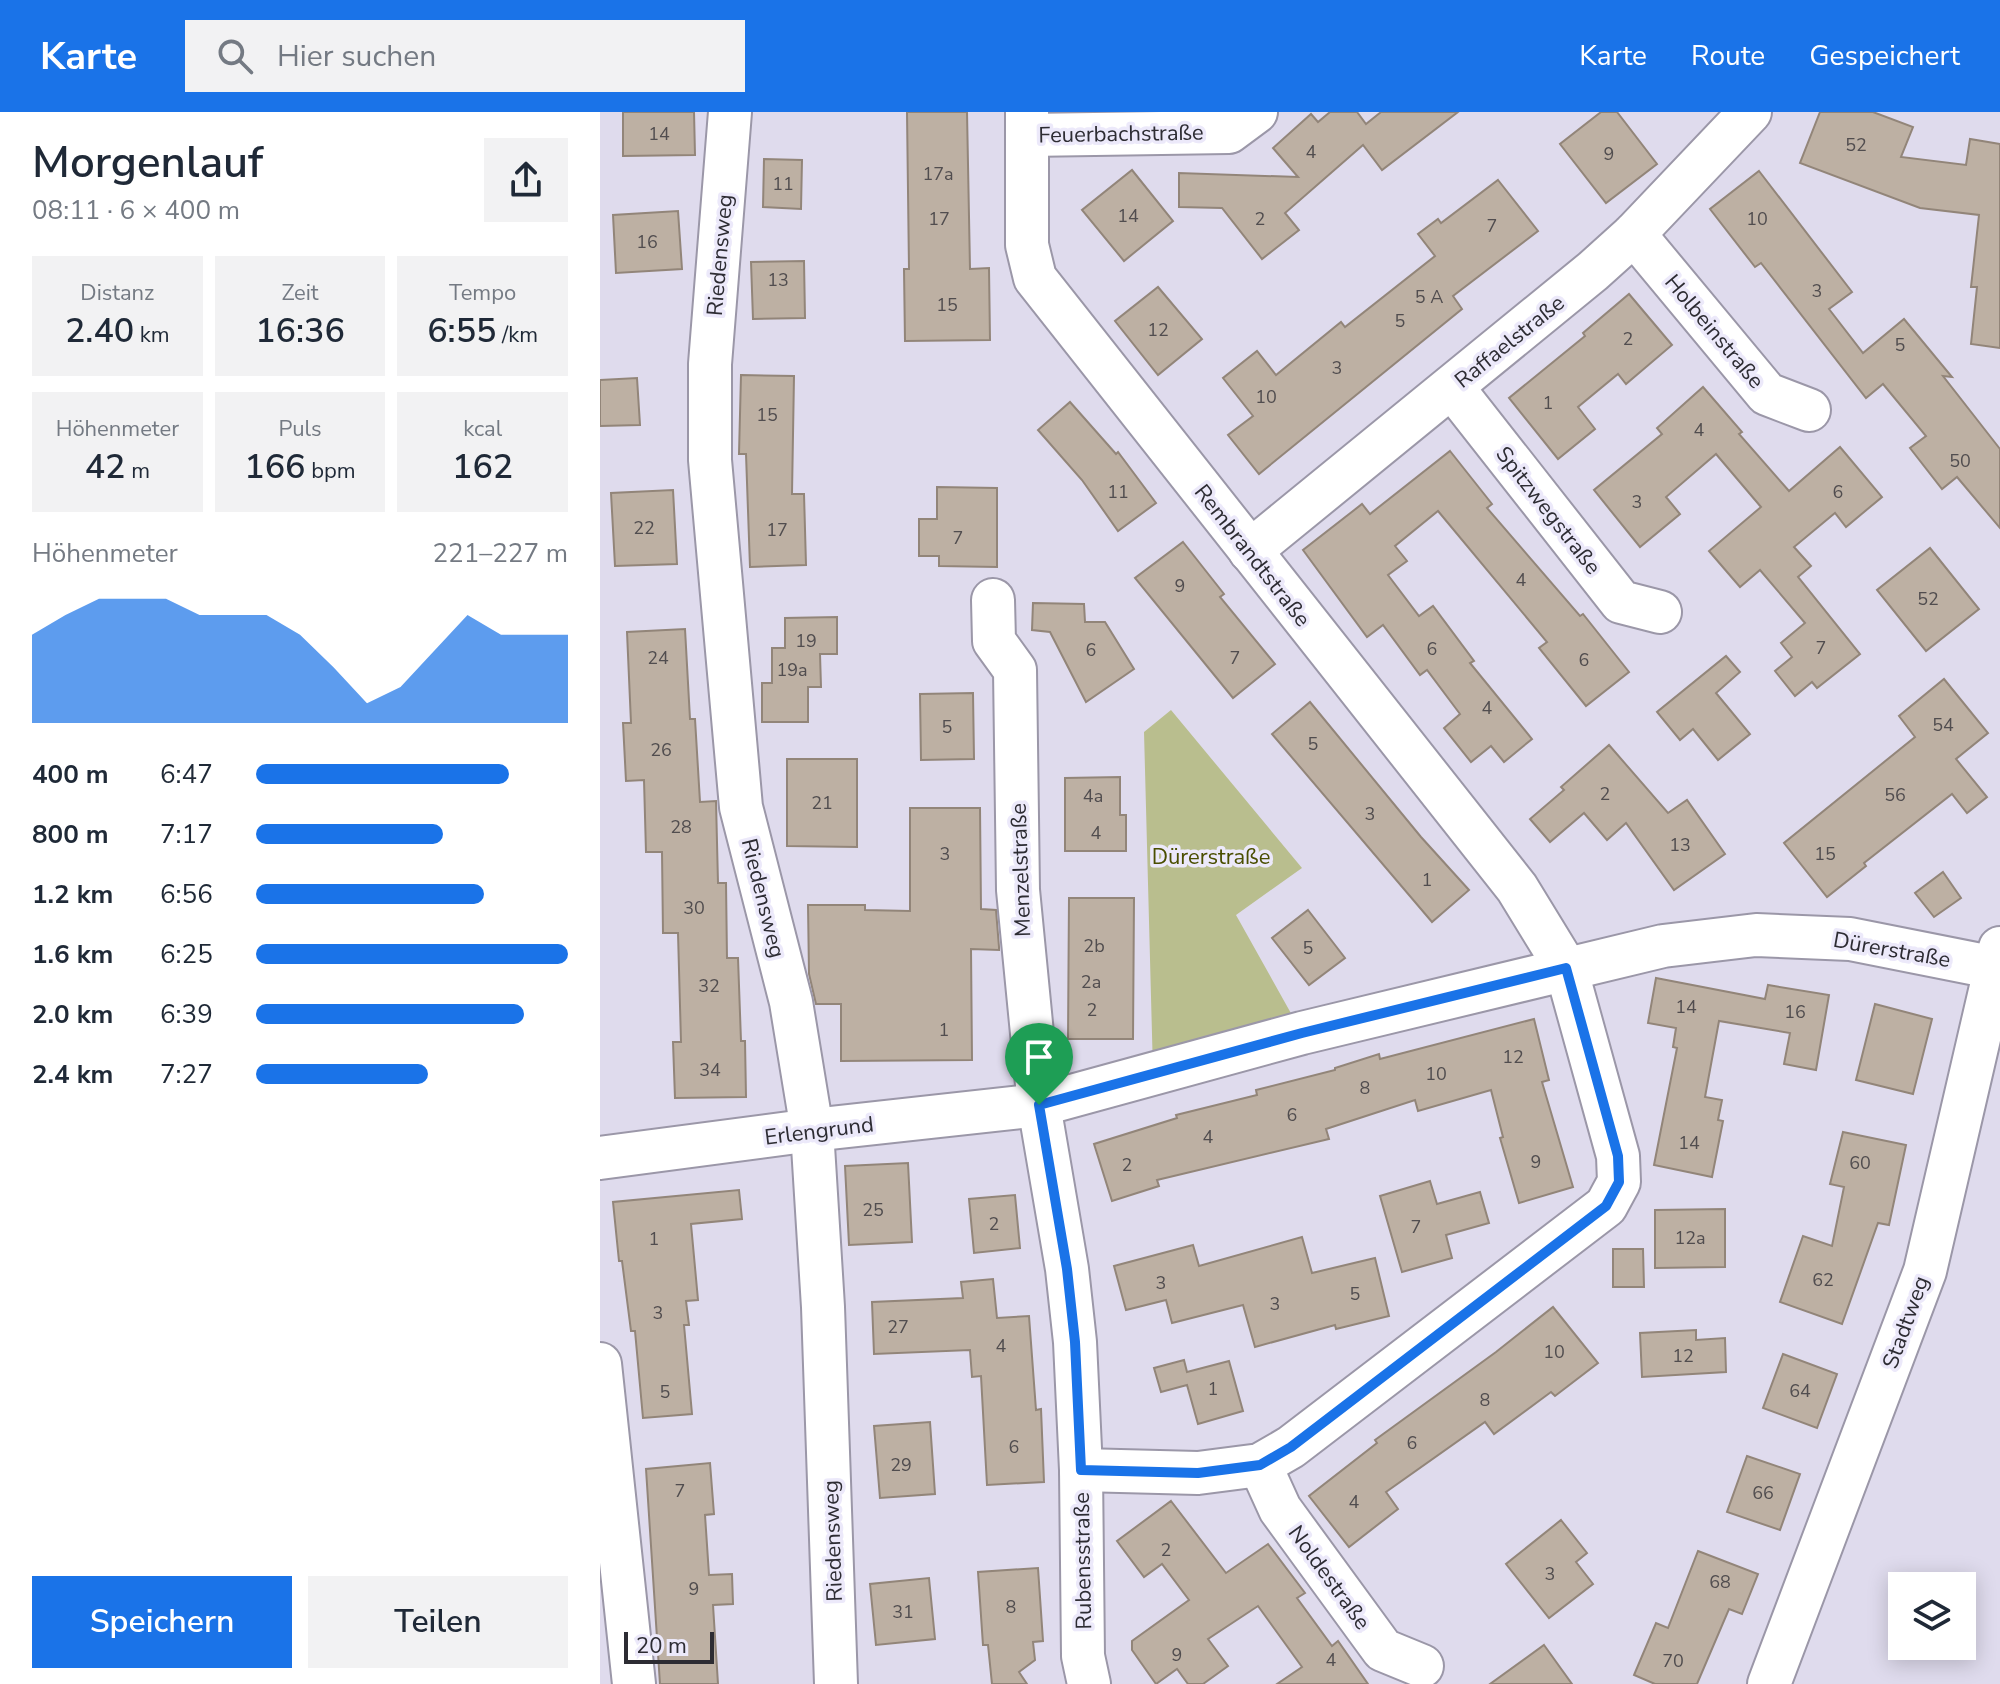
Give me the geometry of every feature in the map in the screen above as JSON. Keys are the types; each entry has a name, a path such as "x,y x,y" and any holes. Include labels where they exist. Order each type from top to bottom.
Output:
{"street":[{"name":"Riedensweg","path":"730,112 710,364 710,460 741,807 791,1002 812,1130 823,1307 836,1684"},
{"name":"Feuerbachstraße","path":"1027,123 1229,132 1256,112"},
{"name":"Raffaelstraße","path":"1250,551 1593,271 1634,234 1750,112"},
{"name":"Rembrandtstraße","path":"1027,123 1027,245 1035,278 1517,888 1566,968 1618,1156 1619,1182 1606,1206 1291,1447 1260,1465"},
{"name":"Holbeinstraße","path":"1634,234 1767,394 1809,410"},
{"name":"Spitzwegstraße","path":"1452,387 1621,602 1660,612"},
{"name":"Menzelstraße","path":"993,600 994,641 1015,670 1018,890 1039,1105"},
{"name":"Dürerstraße","path":"1039,1105 1302,1033 1663,946 1756,935 1850,939 1998,958"},
{"name":"Stadtweg","path":"1769,1684 1925,1271 1998,958"},
{"name":"Erlengrund","path":"600,1158 1039,1105"},
{"name":"Rubensstraße","path":"1039,1105 1069,1284 1075,1342 1081,1470 1083,1656 1089,1684"},
{"path":"600,1364 634,1684"},
{"path":"1081,1470 1198,1473 1260,1465"},
{"name":"Noldestraße","path":"1260,1465 1280,1509 1383,1650 1422,1666"}],"green space":[{"name":"Dürerstraße","path":"1171,710 1302,868 1236,915 1302,1033 1153,1072 1144,732"}],"building":[{"path":"623,112 694,112 695,155 623,156"},
{"path":"907,112 967,112 970,269 989,268 990,340 905,341 904,269 909,269"},
{"path":"1330,112 1357,112 1366,124 1381,112 1458,112 1382,170 1363,145 1285,213 1299,230 1262,259 1222,208 1179,207 1179,173 1298,177 1273,148 1311,114 1318,122"},
{"path":"1601,112 1617,112 1657,164 1606,203 1560,144"},
{"path":"1820,112 1873,112 1913,127 1901,157 1966,165 1970,139 2000,144 2000,348 1971,344 1977,287 1971,287 1979,215 1920,208 1800,163"},
{"path":"764,159 802,160 801,209 763,207"},
{"path":"1132,170 1173,221 1124,261 1082,210"},
{"path":"1759,171 1852,292 1829,309 1863,353 1904,319 1952,377 1943,376 2000,449 2000,528 1957,477 1942,489 1910,448 1926,436 1883,384 1866,398 1761,263 1755,267 1710,209"},
{"path":"1498,180 1538,231 1453,296 1462,309 1259,474 1228,435 1253,416 1223,378 1257,351 1276,375 1341,322 1345,327 1435,256 1418,234 1438,219 1441,223"},
{"path":"678,211 682,269 616,273 613,215"},
{"path":"804,261 805,318 753,319 751,262"},
{"path":"1158,287 1202,339 1158,375 1115,321"},
{"path":"1629,294 1672,345 1626,384 1618,374 1578,407 1595,429 1558,459 1509,398 1585,336 1583,333"},
{"path":"741,375 794,376 792,494 804,494 806,565 750,567 746,454 739,454"},
{"path":"637,378 640,425 600,426 600,380"},
{"path":"1703,387 1789,491 1840,447 1882,497 1846,527 1835,513 1794,547 1811,566 1798,577 1860,654 1817,688 1812,682 1795,696 1775,671 1792,657 1781,643 1805,623 1760,570 1740,587 1709,551 1761,507 1716,454 1666,497 1680,514 1640,547 1594,490 1662,434 1657,428"},
{"path":"1070,402 1116,454 1118,452 1156,503 1118,531 1082,480 1038,430"},
{"path":"1450,451 1492,504 1487,508 1580,616 1583,614 1629,672 1586,706 1539,648 1547,642 1438,511 1395,546 1407,561 1388,575 1419,616 1433,606 1474,661 1470,663 1532,739 1504,762 1491,746 1471,762 1444,728 1460,714 1427,670 1420,675 1383,625 1367,637 1303,550 1362,504 1370,514"},
{"path":"937,487 997,488 997,567 939,566 939,556 919,556 919,519 937,519"},
{"path":"673,490 677,564 615,566 611,493"},
{"path":"1183,542 1224,594 1220,597 1275,664 1233,698 1135,578"},
{"path":"1930,548 1979,609 1926,651 1877,590"},
{"path":"1033,603 1084,604 1085,622 1105,622 1134,669 1086,702 1050,632 1032,630"},
{"path":"837,617 837,654 820,654 821,687 808,687 808,722 762,722 762,683 772,683 772,648 785,648 785,618"},
{"path":"685,629 690,719 695,719 700,802 716,801 718,883 726,883 727,958 738,958 746,1097 675,1098 673,1042 681,1042 678,933 663,933 662,852 646,852 644,780 626,781 623,723 631,723 627,632"},
{"path":"1726,656 1740,672 1716,693 1750,734 1718,760 1693,729 1680,740 1657,712"},
{"path":"1944,679 1988,733 1956,759 1987,797 1967,813 1952,794 1864,863 1866,866 1827,897 1784,843 1915,737 1899,716"},
{"path":"973,693 974,759 921,760 920,694"},
{"path":"1310,702 1421,837 1469,890 1432,922 1272,734"},
{"path":"1609,745 1668,813 1687,800 1725,854 1674,890 1626,823 1607,840 1584,813 1550,842 1530,819"},
{"path":"787,759 857,759 857,847 787,846"},
{"path":"1120,777 1120,815 1126,815 1126,851 1065,851 1065,778"},
{"path":"910,808 980,808 981,909 996,910 999,950 971,949 972,1060 841,1061 841,1004 816,1004 809,974 808,905 865,905 865,910 910,911"},
{"path":"1943,872 1961,898 1934,917 1915,893"},
{"path":"1069,898 1134,898 1133,1039 1068,1039"},
{"path":"1308,910 1345,958 1309,985 1272,938"},
{"path":"1656,978 1765,999 1768,985 1829,995 1816,1070 1784,1064 1790,1033 1719,1021 1705,1097 1722,1100 1718,1120 1723,1121 1712,1177 1654,1165 1677,1048 1673,1047 1676,1028 1648,1023"},
{"path":"1875,1004 1932,1019 1913,1094 1856,1080"},
{"path":"1534,1019 1549,1080 1542,1082 1573,1187 1519,1203 1500,1138 1503,1137 1491,1090 1418,1111 1415,1100 1326,1129 1329,1139 1157,1180 1159,1186 1112,1201 1094,1144 1177,1118 1176,1115 1257,1095 1256,1090 1335,1070 1379,1054 1380,1059"},
{"path":"1843,1132 1906,1145 1889,1225 1878,1223 1842,1324 1780,1302 1803,1236 1832,1246 1844,1187 1830,1184"},
{"path":"908,1163 912,1242 849,1245 845,1166"},
{"path":"1430,1181 1437,1204 1480,1192 1489,1223 1446,1235 1452,1258 1402,1272 1380,1196"},
{"path":"739,1190 742,1219 691,1224 698,1300 686,1301 689,1325 684,1325 692,1414 643,1418 635,1331 631,1331 622,1261 619,1261 613,1202"},
{"path":"1015,1195 1020,1248 974,1253 969,1199"},
{"path":"1725,1209 1725,1267 1655,1268 1655,1210"},
{"path":"1302,1237 1312,1273 1375,1258 1389,1316 1336,1329 1335,1325 1255,1347 1243,1305 1172,1323 1166,1300 1126,1310 1114,1266 1193,1245 1199,1266"},
{"path":"1613,1249 1643,1249 1644,1287 1613,1287"},
{"path":"993,1279 997,1318 1029,1316 1036,1410 1041,1409 1044,1482 987,1485 981,1376 972,1377 970,1350 874,1354 872,1302 963,1298 961,1282"},
{"path":"1553,1307 1598,1363 1555,1396 1551,1392 1494,1434 1485,1422 1386,1492 1398,1509 1349,1547 1309,1496 1377,1443 1375,1440"},
{"path":"1696,1330 1696,1340 1725,1338 1726,1372 1642,1377 1640,1333"},
{"path":"1783,1354 1837,1374 1817,1428 1763,1408"},
{"path":"1184,1360 1187,1372 1229,1361 1243,1411 1198,1424 1187,1385 1161,1392 1154,1368"},
{"path":"930,1422 935,1494 880,1498 874,1426"},
{"path":"1747,1456 1800,1474 1780,1530 1727,1512"},
{"path":"710,1463 714,1514 705,1515 709,1575 732,1574 733,1604 713,1605 718,1684 660,1684 646,1469"},
{"path":"1171,1501 1226,1573 1268,1544 1305,1593 1297,1598 1332,1646 1338,1641 1368,1684 1277,1684 1302,1667 1258,1606 1208,1639 1228,1666 1203,1684 1188,1684 1177,1669 1156,1684 1132,1650 1132,1641 1189,1600 1162,1564 1144,1577 1117,1541"},
{"path":"1561,1520 1587,1553 1576,1562 1593,1584 1549,1618 1506,1564"},
{"path":"1698,1551 1758,1574 1742,1614 1729,1609 1697,1684 1655,1684 1634,1675 1656,1623 1668,1628"},
{"path":"1038,1568 1043,1641 1033,1642 1035,1660 1019,1672 1027,1684 992,1684 988,1645 983,1645 978,1572"},
{"path":"929,1578 935,1639 876,1645 870,1584"},
{"path":"1544,1645 1572,1684 1490,1684"}],"route":[{"path":"1566,968 1618,1156 1619,1182 1606,1206 1291,1447 1260,1465 1198,1473 1081,1470 1075,1342 1067,1269 1039,1105 1302,1033 1566,968"}]}
